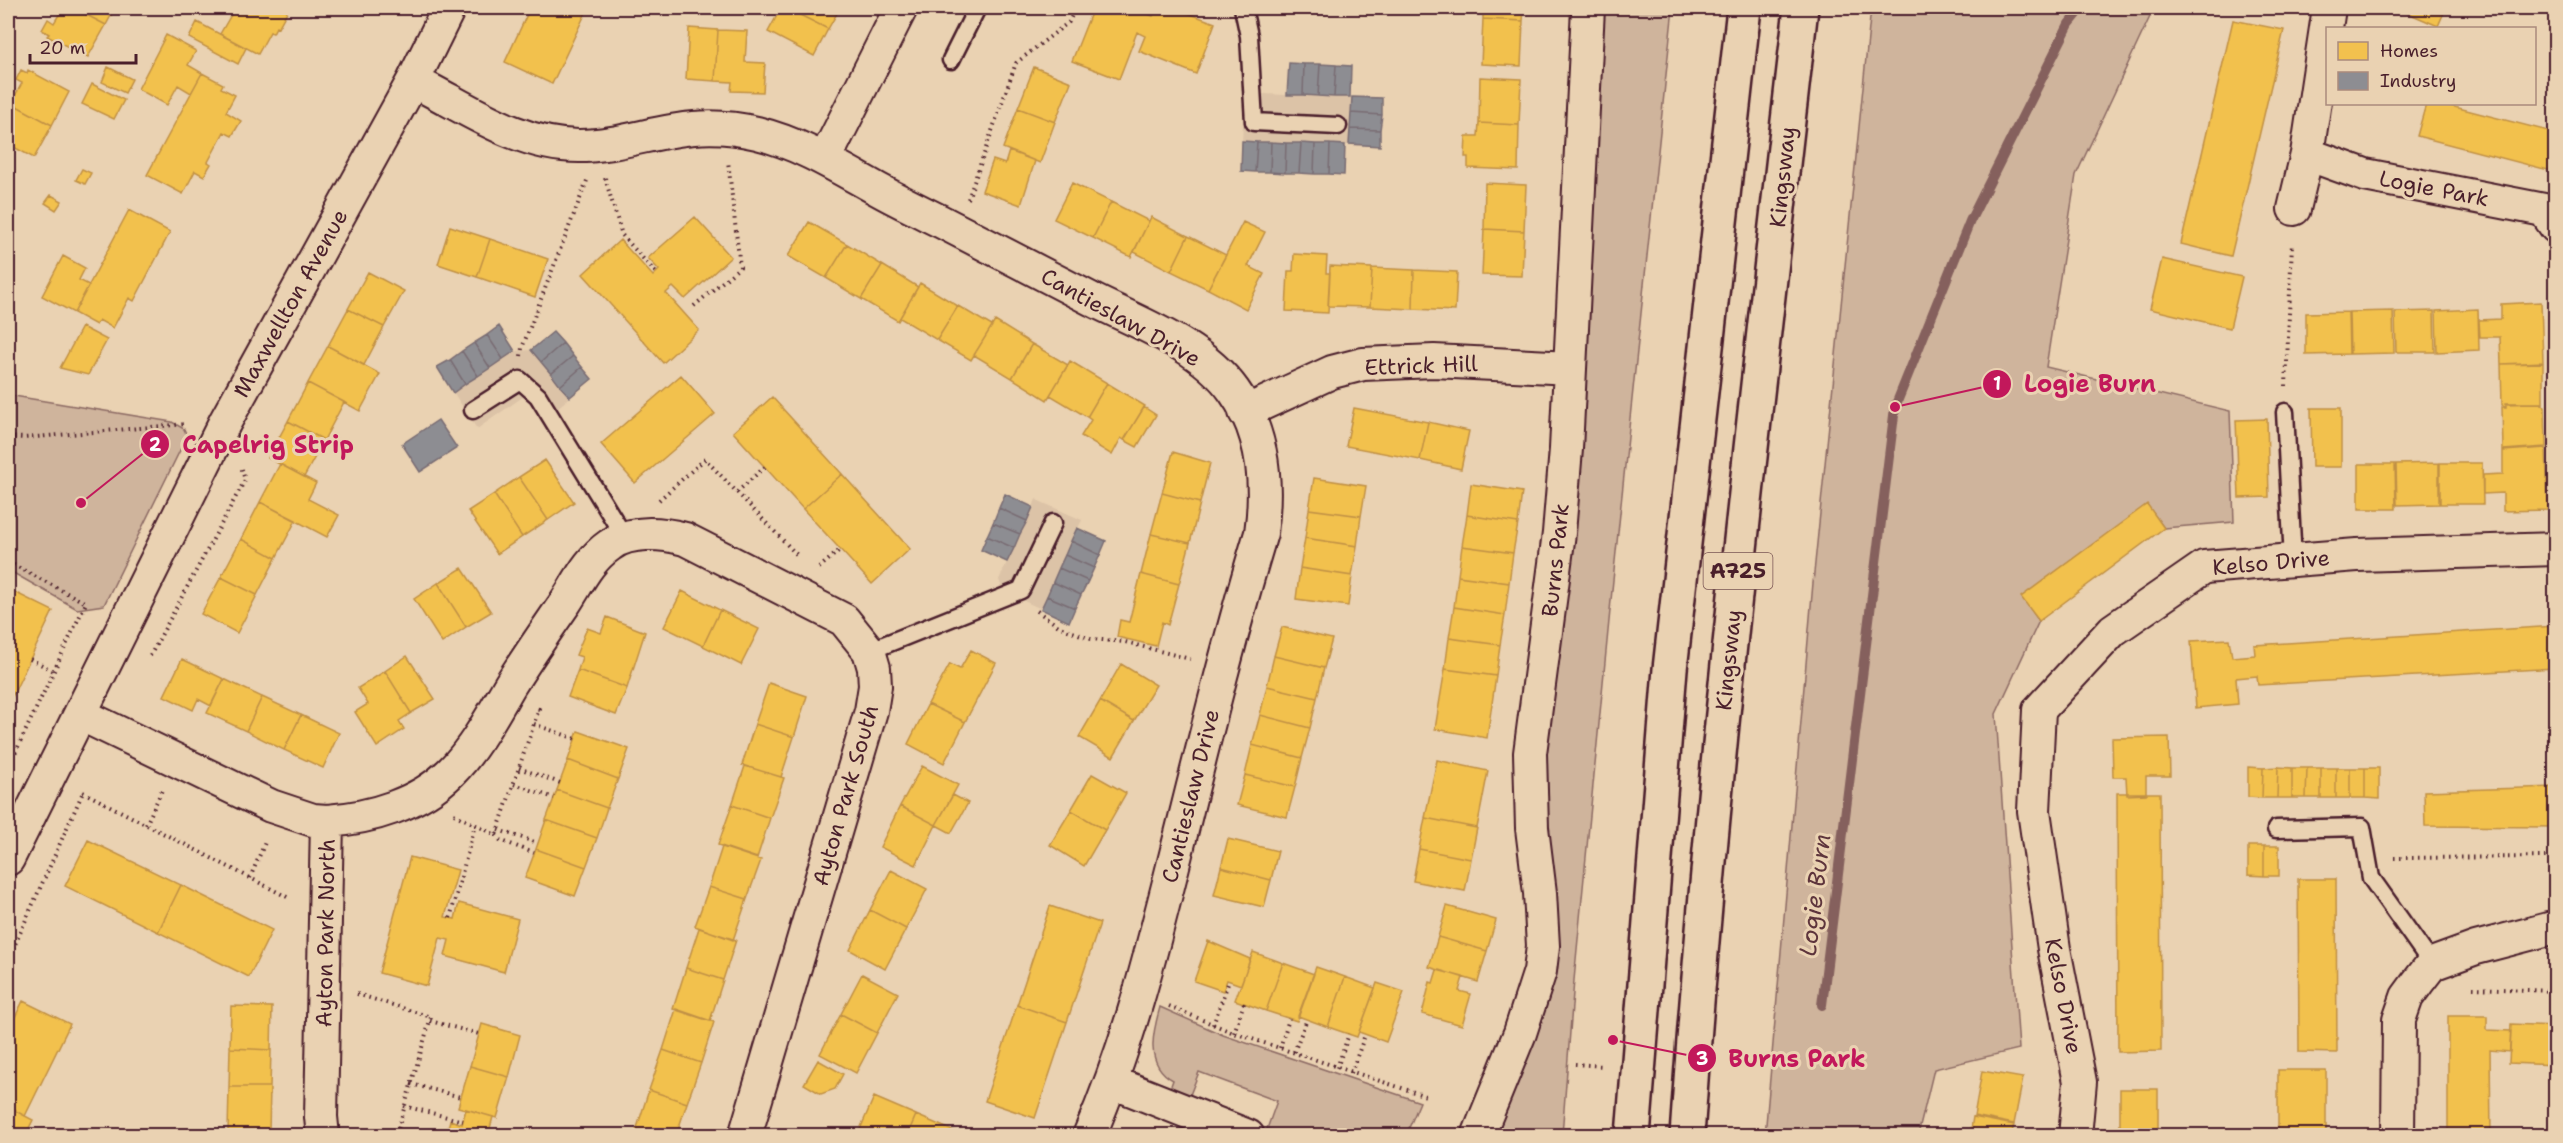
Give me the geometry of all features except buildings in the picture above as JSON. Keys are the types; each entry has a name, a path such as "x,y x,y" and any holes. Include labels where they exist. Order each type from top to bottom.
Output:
{"highway":[{"name":"A725","path":"1633,1136 1670,669 1743,8"},
{"name":"Kingsway","path":"1687,1136 1699,968 1724,688 1801,8"}],"street":[{"name":"Maxwellton Avenue","path":"8,859 225,422 413,81 449,8"},
{"path":"825,159 900,8"},
{"name":"Burns Park","path":"1478,1136 1523,1024 1540,971 1543,946 1540,893 1532,828 1530,753 1559,533 1570,368 1588,8"},
{"path":"2326,27 2329,8"},
{"path":"2294,209 2307,154 2326,28"},
{"name":"Cantieslaw Drive","path":"413,81 496,125 525,137 592,157 612,144 692,128 724,128 758,133 781,141 825,159 1185,348 1222,377 1234,392 1245,412 1263,459 1265,505 1261,533 1210,716 1141,994 1112,1082 1089,1136"},
{"name":"Logie Park","path":"2307,154 2365,175 2544,210 2556,227"},
{"name":"Ettrick Hill","path":"1245,412 1332,372 1364,364 1434,361 1570,368"},
{"name":"Ayton Park South","path":"634,537 662,533 685,539 808,586 844,620 869,651 874,668 871,711 745,1136"},
{"path":"327,820 353,819 379,813 416,795 451,771 565,604 585,568 611,544 634,537"},
{"name":"Kelso Drive","path":"2076,1136 2080,1082 2054,948 2034,811 2039,710 2113,630 2204,567 2357,555 2556,549"},
{"name":"Ayton Park North","path":"80,714 280,809 313,820 327,820 321,1117 323,1136"},
{"path":"2398,1136 2399,1020 2407,997 2425,973 2476,948 2556,927"},
{"path":"1112,1082 1248,1136"}],"lane":[{"path":"951,60 977,8"},
{"path":"1243,8 1250,36 1254,122 1338,126"},
{"path":"473,410 520,380 538,396 634,537"},
{"path":"2284,412 2293,560"},
{"path":"869,651 1021,590 1053,524"},
{"path":"2276,829 2362,827 2371,878 2425,973"}],"path":[{"path":"955,229 964,211 1016,63 1070,22 1075,8"},
{"path":"694,306 740,267 724,128"},
{"path":"592,157 604,176 622,235 656,273"},
{"path":"520,380 522,348 592,157"},
{"path":"2284,412 2294,209"},
{"path":"8,437 24,438 138,427 225,422"},
{"path":"634,537 646,511 705,459 737,492 808,586 841,549"},
{"path":"149,658 244,480 240,462"},
{"path":"737,492 765,467"},
{"path":"8,562 86,603 10,758 8,768"},
{"path":"1021,590 1019,604 1036,610 1074,634 1091,639 1125,642 1199,661"},
{"path":"30,658 54,671"},
{"path":"496,835 539,709 503,697"},
{"path":"534,724 576,739"},
{"path":"519,768 560,783"},
{"path":"49,776 325,917"},
{"path":"514,784 554,798"},
{"path":"8,960 83,792"},
{"path":"416,795 496,835 500,840 534,853"},
{"path":"250,878 280,809"},
{"path":"450,918 475,825"},
{"path":"498,830 538,843"},
{"path":"2368,859 2556,857"},
{"path":"2425,973 2451,987 2556,991"},
{"path":"1213,1026 1229,981"},
{"path":"324,985 431,1017 396,1136"},
{"path":"1234,1033 1244,1003"},
{"path":"1167,1005 1213,1026 1429,1097"},
{"path":"1280,1048 1289,1019"},
{"path":"1294,1052 1307,1019"},
{"path":"430,1021 479,1034"},
{"path":"1337,1068 1349,1034"},
{"path":"1351,1073 1365,1035"},
{"path":"411,1084 461,1097"},
{"path":"404,1106 463,1120"}],"shaded area":[{"path":"1601,8 1673,8 1612,590 1574,980 1562,1135 1491,1136 1555,973 1557,954 1555,900 1545,826 1545,752"},
{"path":"1871,8 2154,8 2076,175 2046,367 2230,411 2234,522 2164,528 2147,505 2022,597 2039,621 1996,714 2019,1049 1934,1069 1918,1135 1765,1136 1813,583"},
{"path":"1289,63 1351,66 1350,97 1382,98 1380,146 1345,145 1344,175 1241,171 1244,93 1287,95"},
{"path":"499,326 516,351 531,350 553,332 592,379 544,419 527,394 477,429 437,367"},
{"path":"8,395 172,422 184,429 187,436 104,605 77,609 8,570"},
{"path":"1005,494 1033,507 1036,499 1082,520 1078,528 1106,541 1069,622 1024,601 1016,599 1008,603 999,580 1007,562 981,550"},
{"path":"1160,1007 1223,1035 1420,1102 1406,1135 1283,1135 1267,1129 1277,1101 1199,1072 1188,1100 1169,1091 1173,1080 1158,1065 1153,1047"}],"waterway":[{"name":"Logie Burn","path":"1822,1005 1895,407 1970,221 2069,24 2082,8"}],"place":[{"name":"Logie Burn","path":"1895,407"},
{"name":"Capelrig Strip","path":"81,503"},
{"name":"Burns Park","path":"1613,1040"}]}
